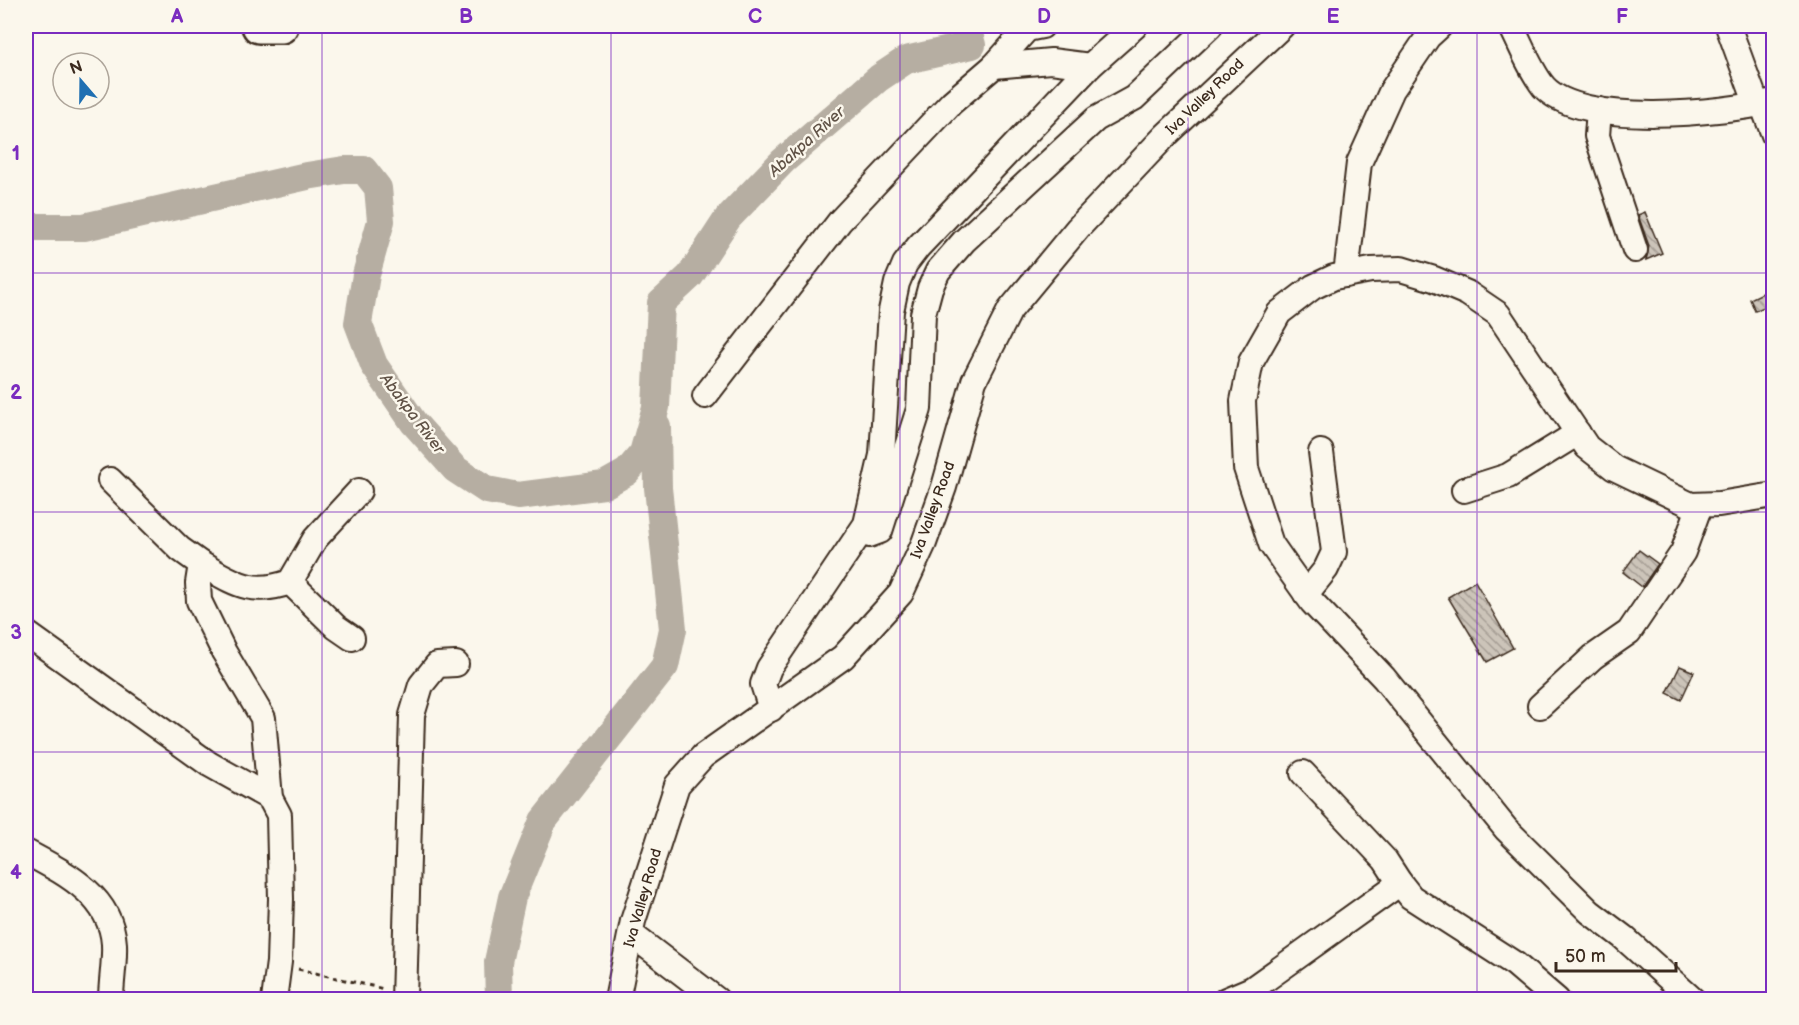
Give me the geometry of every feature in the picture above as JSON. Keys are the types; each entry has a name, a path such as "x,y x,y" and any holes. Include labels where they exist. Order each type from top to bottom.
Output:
{"highway":[{"path":"260,26 281,26"}],"street":[{"path":"705,396 840,221 952,102 994,66 1027,29 1042,26"},
{"path":"771,709 763,684 769,669 866,524 882,455 891,311 897,283 905,264 918,247 1090,66 1135,26"},
{"path":"859,534 872,536 880,531 914,427 919,409 923,314 930,288 939,272 964,241 1096,119 1134,98 1210,26"},
{"name":"Iva Valley Road","path":"617,999 630,934 677,785 702,756 843,657 901,593 924,543 944,487 974,381 1010,310 1078,228 1165,136 1282,26"},
{"path":"1346,275 1359,163 1392,90 1428,37 1440,26"},
{"path":"1512,26 1545,87 1563,100 1588,109 1675,115 1764,103"},
{"path":"1728,26 1764,103 1773,135"},
{"path":"994,66 1051,61 1090,66"},
{"path":"1599,110 1597,136 1635,250"},
{"path":"1693,999 1623,937 1590,912 1506,828 1384,678 1306,594 1271,544 1246,468 1243,401 1251,362 1279,313 1313,287 1346,275 1371,270 1401,270 1434,279 1467,293 1498,314 1587,447 1614,468 1691,506 1773,495"},
{"path":"1464,490 1508,476 1578,433"},
{"path":"1306,594 1326,568 1334,552 1321,452"},
{"path":"110,480 180,549 201,564 239,585 259,590 290,582 315,539 359,491"},
{"path":"1540,706 1593,657 1629,632 1683,552 1700,505"},
{"path":"201,564 198,583 199,601 224,652 263,718 270,798 279,815 281,899 279,962 274,999"},
{"path":"290,582 336,627 352,638"},
{"path":"26,633 209,764 270,798"},
{"path":"405,997 412,715 421,685 430,671 437,665 456,664"},
{"path":"1303,773 1385,860 1411,897 1515,964 1557,999"},
{"path":"26,852 68,875 100,904 113,936 111,999"},
{"path":"1226,999 1252,989 1400,882"},
{"path":"630,934 717,999"}],"path":[{"path":"279,962 405,997"}],"building":[{"path":"1645,212 1662,253 1646,260 1649,246 1638,215"},
{"path":"1773,288 1773,303 1755,311 1750,299"},
{"path":"1639,550 1658,564 1642,587 1623,572"},
{"path":"1475,581 1513,648 1487,662 1448,597"},
{"path":"1680,666 1694,672 1681,700 1667,693"}],"waterway":[{"name":"Abakpa River","path":"26,227 84,227 307,176 344,170 364,170 378,188 381,221 366,275 358,323 374,365 414,423 455,469 487,490 518,496 604,485 627,472 643,453 656,407 661,303 690,276 728,218 783,161 879,78 906,60 972,45 967,26"},
{"path":"499,1000 498,962 512,897 543,821 665,666 673,629 658,488 657,426"}]}
